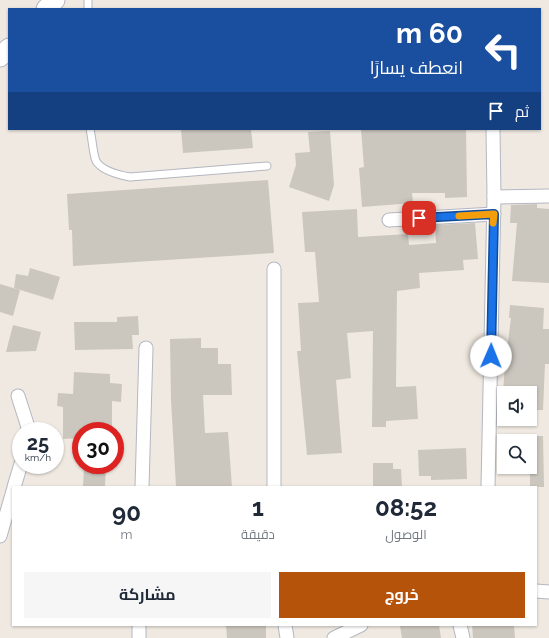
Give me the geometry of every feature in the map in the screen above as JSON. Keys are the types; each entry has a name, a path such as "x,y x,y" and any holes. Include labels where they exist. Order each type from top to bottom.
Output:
{"street":[{"path":"47,8 55,0"},
{"path":"0,57 8,49"},
{"path":"488,486 494,214 493,130"},
{"path":"494,197 549,196"},
{"path":"389,220 494,214"},
{"path":"274,268 274,486"},
{"path":"142,486 146,348"},
{"path":"18,396 26,422"},
{"path":"14,486 18,474"},
{"path":"0,536 12,494"},
{"path":"537,591 549,592"},
{"path":"139,626 139,638"},
{"path":"285,626 287,638"},
{"path":"334,638 359,626"},
{"path":"460,626 463,638"}],"lane":[{"path":"90,130 96,160 107,170 122,176 130,177 267,166"}],"building":[{"path":"181,130 251,130 253,148 183,153"},
{"path":"361,130 466,130 467,197 445,198 445,193 412,193 413,203 362,207 359,168 364,167"},
{"path":"330,131 334,185 329,201 289,187 296,165 295,153 310,152 308,132"},
{"path":"268,180 274,253 73,266 72,230 69,230 67,194"},
{"path":"537,204 537,208 549,209 549,283 512,281 517,223 510,223 511,205"},
{"path":"357,209 358,237 408,234 409,245 436,243 435,225 475,223 478,259 463,260 464,270 419,273 420,288 397,291 396,387 416,386 418,419 386,421 386,427 372,427 373,331 347,333 351,378 336,380 342,453 307,455 297,351 301,351 298,303 319,302 315,252 305,252 302,212"},
{"path":"30,268 60,277 53,300 14,288 16,274 28,276"},
{"path":"0,284 20,290 13,316 0,312"},
{"path":"510,305 544,308 543,329 549,329 549,364 545,364 543,410 537,410 537,386 504,386 511,318 509,318"},
{"path":"138,316 139,335 132,335 133,349 75,350 74,322 117,322 117,317"},
{"path":"13,325 41,332 36,351 6,352"},
{"path":"201,338 201,348 218,348 218,364 231,364 232,395 203,395 205,433 228,432 232,486 176,486 171,400 170,339"},
{"path":"74,372 110,374 110,383 122,384 121,402 112,401 112,422 72,422 72,438 64,439 63,407 57,406 58,393 73,394"},
{"path":"537,436 543,436 544,487 530,486 530,474 537,474"},
{"path":"466,448 467,479 431,480 431,476 419,476 418,450"},
{"path":"373,463 393,463 393,469 401,469 402,486 373,486"},
{"path":"84,474 106,474 105,486 83,486"},
{"path":"226,626 266,626 266,638 227,638"},
{"path":"400,626 439,626 441,638 402,638"},
{"path":"472,626 514,626 515,638 473,638"}],"slow traffic":[{"path":"459,216 494,214 493,223"}],"route":[{"path":"419,218 494,214 491,356"}]}
